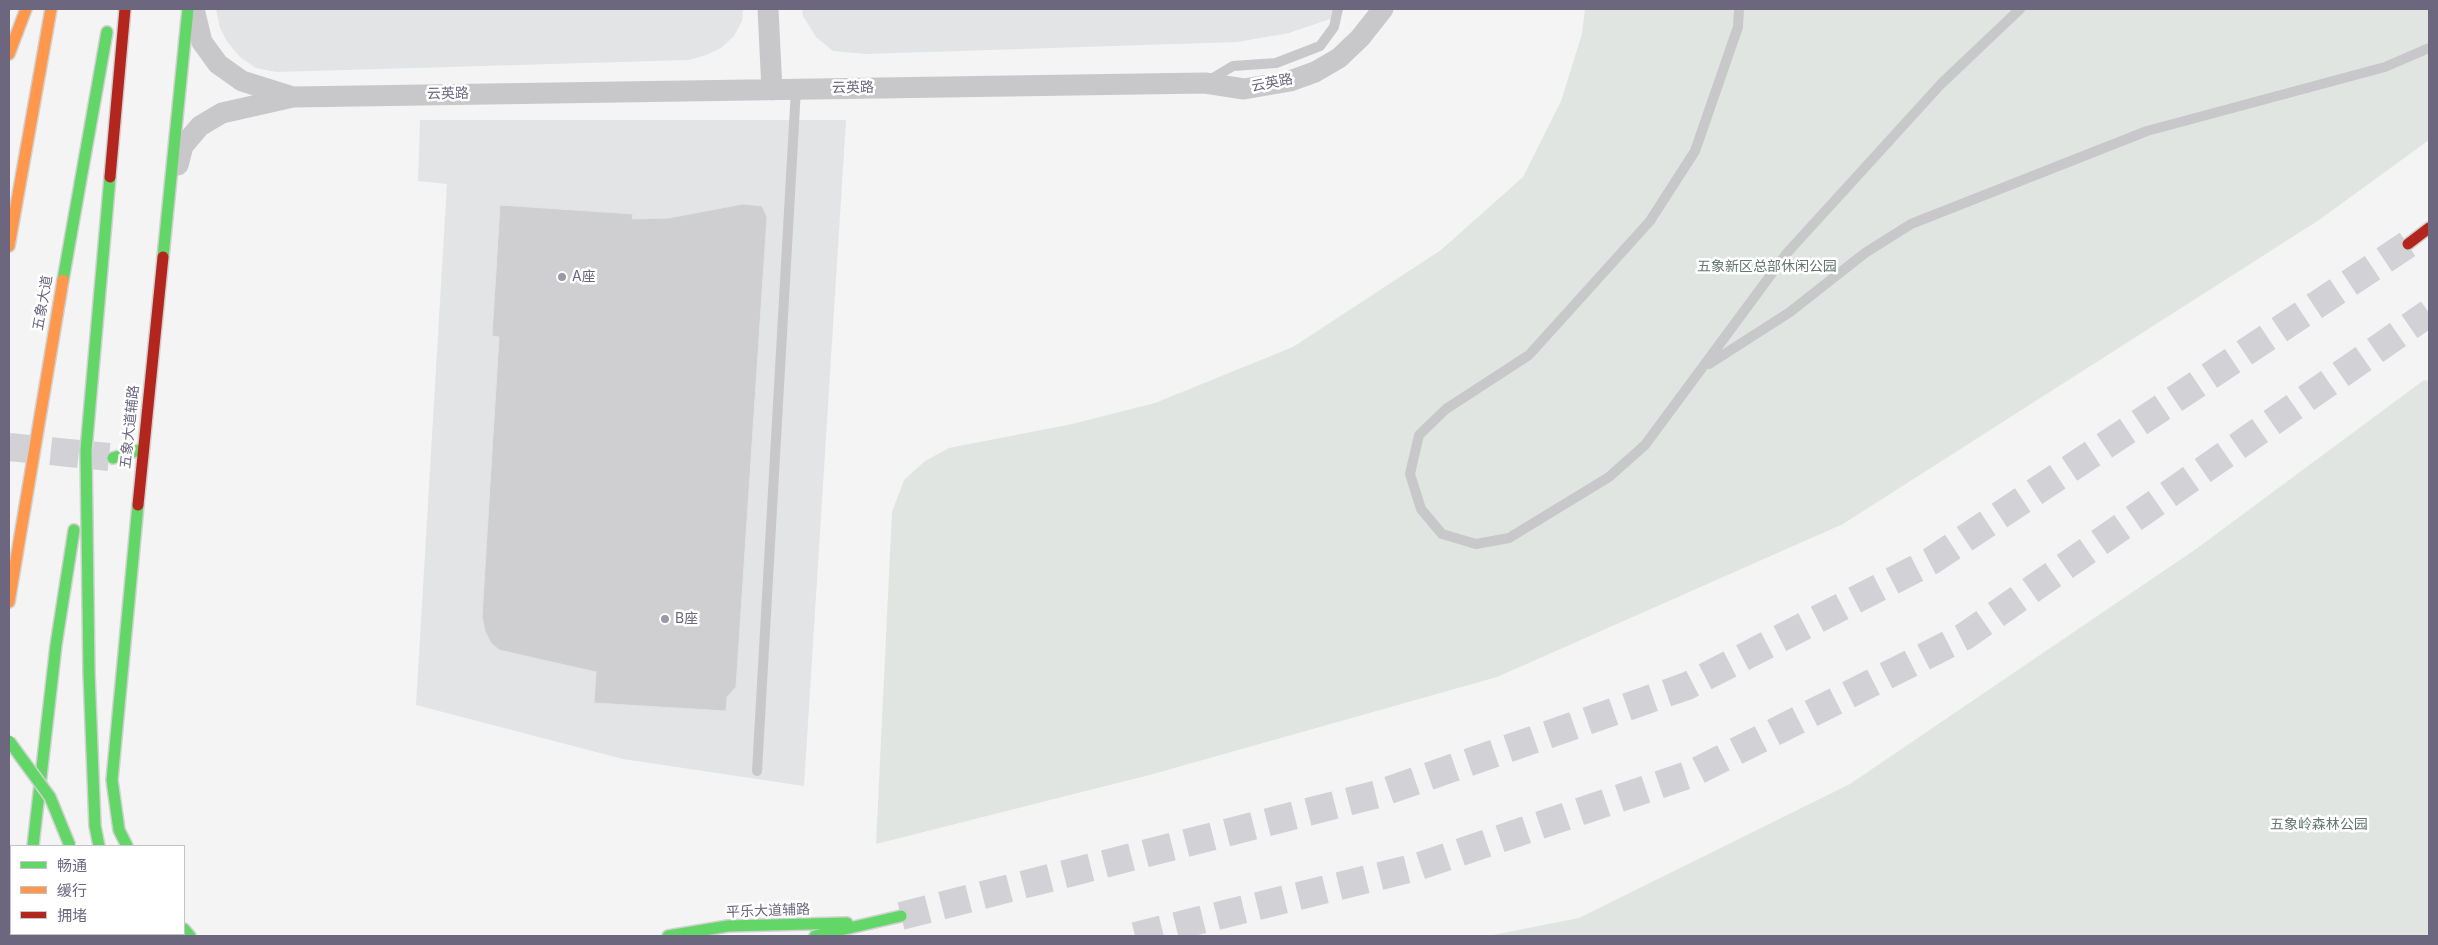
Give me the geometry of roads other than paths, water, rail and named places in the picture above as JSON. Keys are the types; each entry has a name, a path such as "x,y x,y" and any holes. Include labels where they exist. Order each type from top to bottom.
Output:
{"main road":[{"path":"9,54 26,9"},
{"path":"9,246 51,9"},
{"path":"33,845 56,645 86,450 125,9"},
{"name":"五象大道辅路","path":"126,845 119,830 112,780 143,449 188,9"},
{"name":"五象大道","path":"9,602 58,306 110,18"},
{"path":"2408,244 2429,228"},
{"path":"113,458 143,449"},
{"path":"86,450 89,673 96,826 100,845"},
{"path":"9,741 50,797 70,845"},
{"path":"815,936 901,916"},
{"name":"平乐大道辅路","path":"668,936 728,926 871,922"}],"street":[{"path":"194,9 202,42 218,64 242,81 293,97"},
{"path":"768,9 772,90"},
{"name":"云英路","path":"293,97 1204,83 1244,89 1290,81 1315,72 1339,58 1360,38 1383,9"},
{"path":"169,194 184,146 200,126 222,113 293,97"}],"lane":[{"path":"1204,83 1233,66 1276,63 1320,46 1334,27 1338,9"},
{"path":"1739,9 1738,27 1694,151 1650,221 1529,355 1446,409 1419,435 1410,474 1421,509 1442,534 1476,544 1509,538 1609,477 1645,445 1704,368 1787,253 1941,84 2020,9"},
{"path":"1704,368 1790,312 1865,253 1911,224 2148,131 2385,67 2429,48"},
{"path":"756,771 796,89"}],"tunnel":[{"path":"901,916 1378,794 1687,686 1931,561 2408,244"},
{"path":"1135,936 1417,867 1691,774 1965,636 2429,313"},
{"path":"9,447 109,457"}],"place":[{"name":"A座","path":"562,277"},
{"name":"B座","path":"665,619"}],"park label":[{"name":"五象新区总部休闲公园","path":"1767,267"},
{"name":"五象岭森林公园","path":"2319,825"}]}
